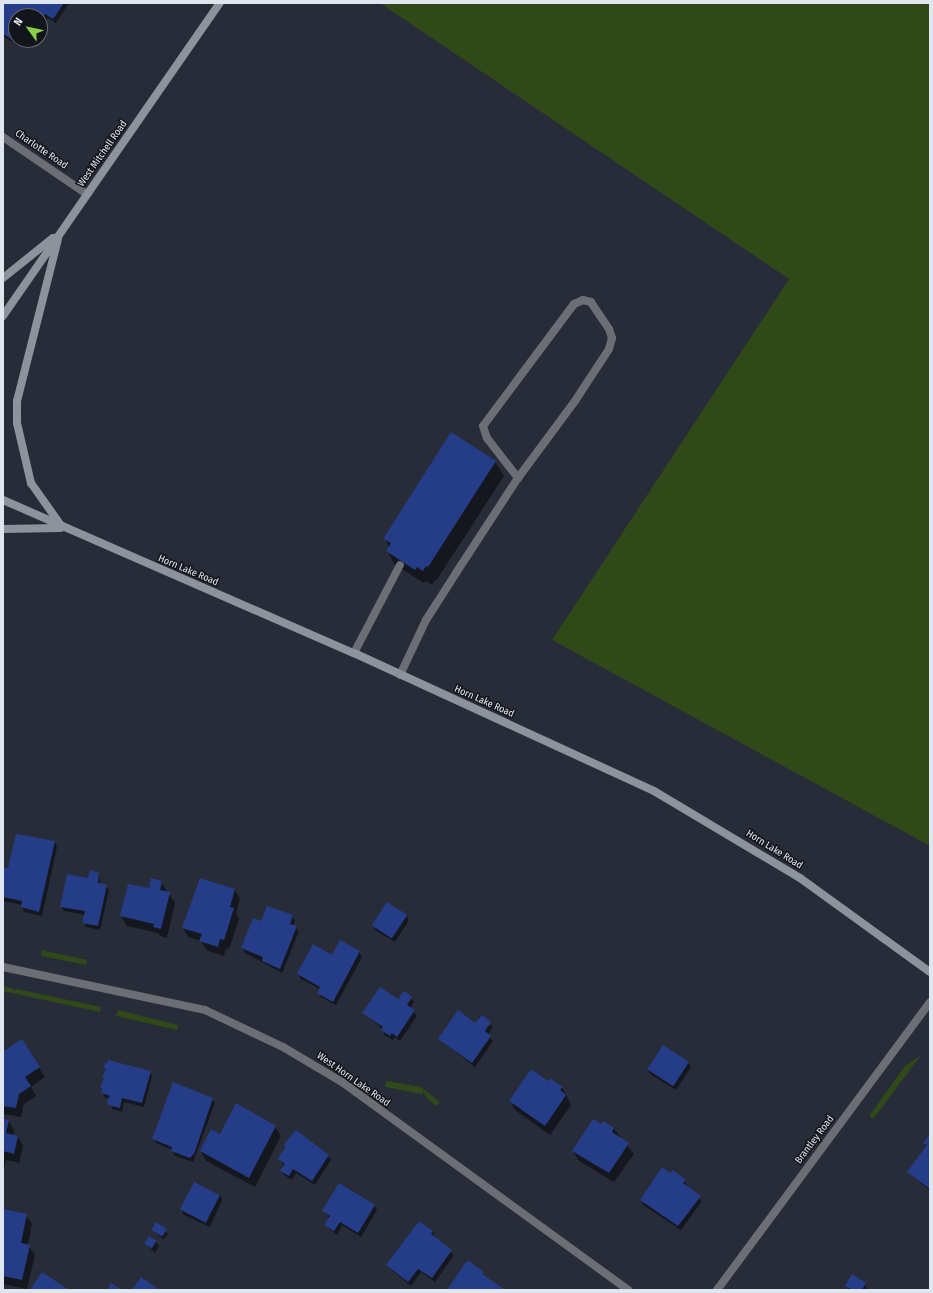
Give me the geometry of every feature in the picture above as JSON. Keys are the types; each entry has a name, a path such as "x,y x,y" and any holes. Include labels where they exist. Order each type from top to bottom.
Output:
{"main road":[{"name":"West Mitchell Road","path":"3,316 220,3"},
{"path":"3,278 60,232"},
{"path":"60,232 17,401 17,422 31,483 63,528"},
{"name":"Horn Lake Road","path":"3,500 63,528 354,653 633,781 698,815 800,878 930,972"},
{"path":"3,529 63,528"}],"street":[{"name":"Charlotte Road","path":"3,137 87,194"},
{"path":"400,675 426,620 518,478 575,401 609,349 612,338 609,329 591,302 583,300 574,304 483,426 482,432 518,478"},
{"path":"354,653 400,565"},
{"name":"West Horn Lake Road","path":"3,967 205,1010 283,1047 342,1082 628,1290"},
{"name":"Brantley Road","path":"717,1290 930,1002"}],"green space":[{"path":"380,3 930,3 930,846 552,640 789,279"},
{"path":"42,950 87,960 86,965 41,956"},
{"path":"3,986 14,989 14,991 17,989 101,1007 100,1012 3,991"},
{"path":"118,1010 178,1025 177,1030 116,1016"},
{"path":"921,1055 873,1119 869,1116 905,1066"},
{"path":"386,1081 421,1087 440,1102 436,1106 425,1096 424,1091 422,1094 385,1087"}],"building":[{"path":"3,3 64,3 53,19 48,16 48,8 8,8 8,37 3,34"},
{"path":"451,432 496,461 428,567 426,566 423,571 417,567 415,570 386,551 391,543 383,539"},
{"path":"16,834 55,841 39,912 21,907 22,901 3,897 3,870 4,867 8,868"},
{"path":"90,870 99,873 98,883 107,885 98,926 82,923 85,911 60,907 67,874 88,878"},
{"path":"151,878 162,881 160,890 170,892 161,929 153,927 154,924 120,916 128,884 149,888"},
{"path":"200,878 235,889 230,907 234,908 224,940 220,939 218,947 199,941 202,934 182,928"},
{"path":"387,902 407,915 392,939 372,925"},
{"path":"267,906 293,915 290,924 297,926 280,969 262,961 263,957 241,948 253,918 261,921"},
{"path":"340,940 360,951 333,1002 317,993 320,987 297,974 313,944 332,955"},
{"path":"380,987 398,999 404,991 412,997 407,1005 415,1010 397,1037 392,1033 390,1036 381,1030 383,1027 362,1013"},
{"path":"458,1010 475,1023 482,1015 491,1022 485,1031 491,1036 472,1063 438,1039"},
{"path":"22,1039 40,1067 25,1077 31,1086 19,1094 16,1108 3,1106 3,1048 5,1050"},
{"path":"663,1045 689,1062 673,1086 647,1069"},
{"path":"108,1060 151,1071 142,1103 122,1098 120,1108 108,1105 107,1100 110,1096 101,1093 102,1088 100,1088 106,1069 104,1069 105,1063 107,1064"},
{"path":"531,1069 548,1081 551,1079 563,1087 560,1090 566,1095 545,1126 509,1101"},
{"path":"173,1082 213,1098 194,1154 190,1158 171,1151 172,1147 152,1139"},
{"path":"236,1103 276,1126 249,1178 200,1151 211,1129 220,1134"},
{"path":"3,1119 9,1120 6,1133 18,1136 14,1154 3,1151"},
{"path":"593,1119 601,1124 604,1121 614,1128 612,1132 629,1143 609,1173 572,1151"},
{"path":"296,1130 329,1155 312,1181 293,1169 289,1176 280,1171 285,1164 278,1159 286,1146 284,1144"},
{"path":"930,1134 930,1189 907,1172 927,1145 923,1143"},
{"path":"662,1167 670,1173 673,1170 686,1180 683,1183 701,1196 678,1226 640,1200"},
{"path":"194,1182 220,1195 206,1223 180,1210"},
{"path":"339,1183 375,1205 358,1233 340,1222 334,1231 324,1225 330,1216 322,1211"},
{"path":"3,1209 27,1214 21,1243 30,1245 22,1280 3,1276"},
{"path":"419,1221 433,1231 431,1234 452,1250 432,1278 418,1269 408,1282 386,1265"},
{"path":"156,1222 167,1229 162,1237 151,1230"},
{"path":"149,1236 157,1241 152,1248 144,1244"},
{"path":"469,1261 484,1272 482,1274 505,1290 447,1290 466,1262"},
{"path":"42,1272 69,1290 30,1290"},
{"path":"852,1274 866,1283 862,1290 852,1290 845,1286"},
{"path":"141,1277 160,1290 132,1290"},
{"path":"111,1283 122,1290 107,1290"}]}
